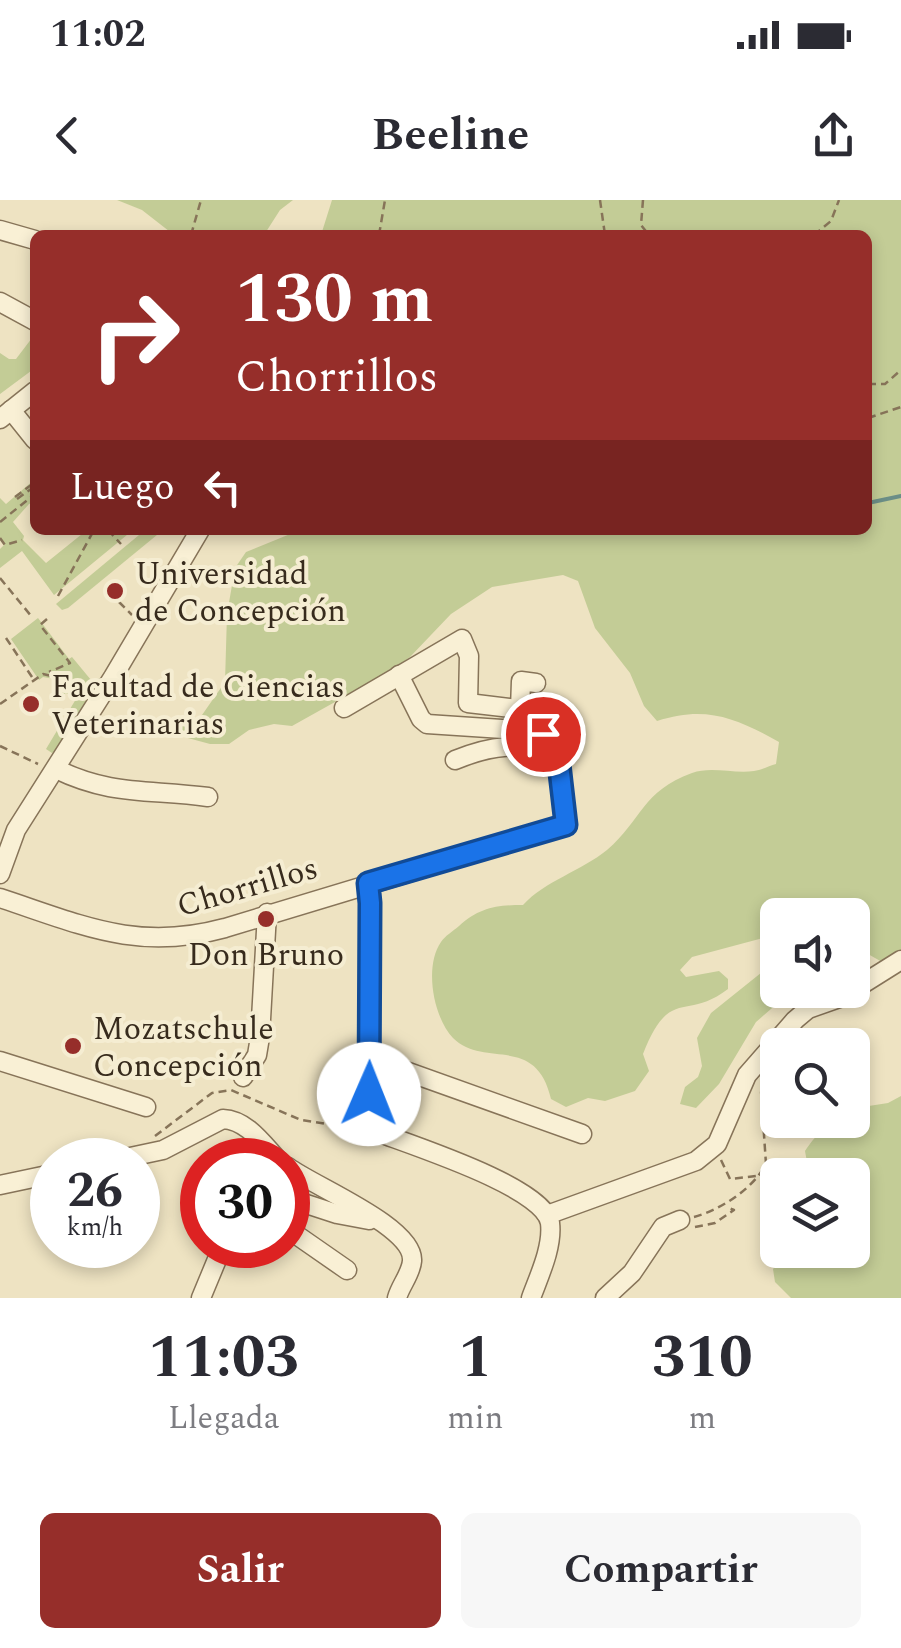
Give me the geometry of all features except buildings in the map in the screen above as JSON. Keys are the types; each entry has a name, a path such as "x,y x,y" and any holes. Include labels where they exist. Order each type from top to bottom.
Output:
{"street":[{"path":"0,230 30,239"},
{"path":"0,302 30,317"},
{"path":"30,394 6,415 30,431"},
{"path":"0,874 16,830 113,677 193,535"},
{"path":"344,708 462,638 469,656 468,703 524,709 522,682 536,683"},
{"path":"400,675 427,724 531,731 553,740 558,754"},
{"path":"454,760 524,745 558,754"},
{"name":"Chorrillos","path":"0,898 99,930 138,938 188,937 566,825 558,754"},
{"path":"52,769 86,784 120,792 161,791 208,797"},
{"path":"368,883 369,1130 504,1183 538,1202 547,1215 549,1238 532,1298"},
{"path":"243,1077 257,1055 260,1037 268,914"},
{"path":"547,1215 696,1161 717,1144 742,1082 795,1020 808,1009 842,997 901,960"},
{"path":"370,1058 582,1134"},
{"path":"0,1062 146,1106"},
{"path":"186,1138 222,1119 230,1119 258,1138"},
{"path":"0,1185 30,1179"},
{"path":"310,1180 379,1221 407,1243 412,1264 397,1298"},
{"path":"310,1205 379,1221"},
{"path":"605,1298 632,1273 663,1227 680,1220"},
{"path":"310,1245 347,1270"},
{"path":"200,1298 213,1268"}],"path":[{"path":"192,230 201,200"},
{"path":"380,230 385,200"},
{"path":"600,200 604,230"},
{"path":"643,200 641,224 645,230"},
{"path":"820,230 831,221 839,200"},
{"path":"872,384 885,384 901,370"},
{"path":"872,417 901,406"},
{"path":"17,498 30,488"},
{"path":"0,522 30,500"},
{"path":"58,596 91,535"},
{"path":"113,535 121,544"},
{"path":"0,538 5,544 22,540"},
{"path":"0,578 32,617"},
{"path":"119,602 137,620"},
{"path":"0,704 33,679 70,662 40,625 47,619"},
{"path":"6,638 33,679"},
{"path":"43,674 74,686 90,709"},
{"path":"0,746 52,769"},
{"path":"680,1220 723,1206 758,1176 766,1164 764,1138"},
{"path":"717,1144 730,1178 758,1176"},
{"path":"680,1220 696,1227 715,1223 734,1210 723,1206"}],"green space":[{"path":"117,200 293,200 280,210 267,230 168,230 142,210"},
{"path":"332,200 901,200 901,954 882,962 870,955 870,898 760,898 760,939 692,957 680,970 686,977 719,971 728,979 728,989 670,1012 662,1019 643,1054 649,1071 635,1091 605,1101 588,1098 566,1107 551,1099 534,1066 508,1055 465,1047 446,1029 436,1005 432,977 441,942 481,911 523,905 542,889 597,857 619,839 652,797 675,780 699,771 754,771 776,764 779,742 720,716 691,714 657,721 644,706 630,673 595,628 578,581 563,575 492,587 451,614 394,669 292,726 274,724 249,730 229,744 210,744 162,731 178,728 202,715 225,682 227,614 235,568 246,552 288,535 872,535 872,230 323,230"},
{"path":"30,341 30,372 0,394 0,353 16,359"},
{"path":"30,483 30,504 13,522 23,540 46,563 81,535 127,535 54,595 22,551 0,568 0,549 4,545 0,540 0,498 6,504"},
{"path":"139,535 157,535 68,608 62,610 56,604"},
{"path":"38,618 69,659 72,657 91,680 103,678 59,750 52,753 46,749 76,699 66,693 60,697 54,679 39,680 11,639"},
{"path":"760,974 760,1008 772,1008 756,1022 719,1084 696,1108 680,1104 685,1087 698,1077 702,1066 697,1038 711,1013"},
{"path":"901,1096 901,1298 791,1298 775,1282 774,1268 870,1268 870,1158 806,1158 805,1151 815,1138 870,1138 870,1106"}],"waterway":[{"path":"872,502 901,496"}],"place":[{"name":"Universidad de Concepción","path":"115,591"},
{"name":"Facultad de Ciencias Veterinarias","path":"31,704"},
{"name":"Don Bruno","path":"266,919"},
{"name":"Mozatschule Concepción","path":"73,1046"}],"route":[{"path":"369,1094 368,883 566,825 557,747 543,734"}]}
